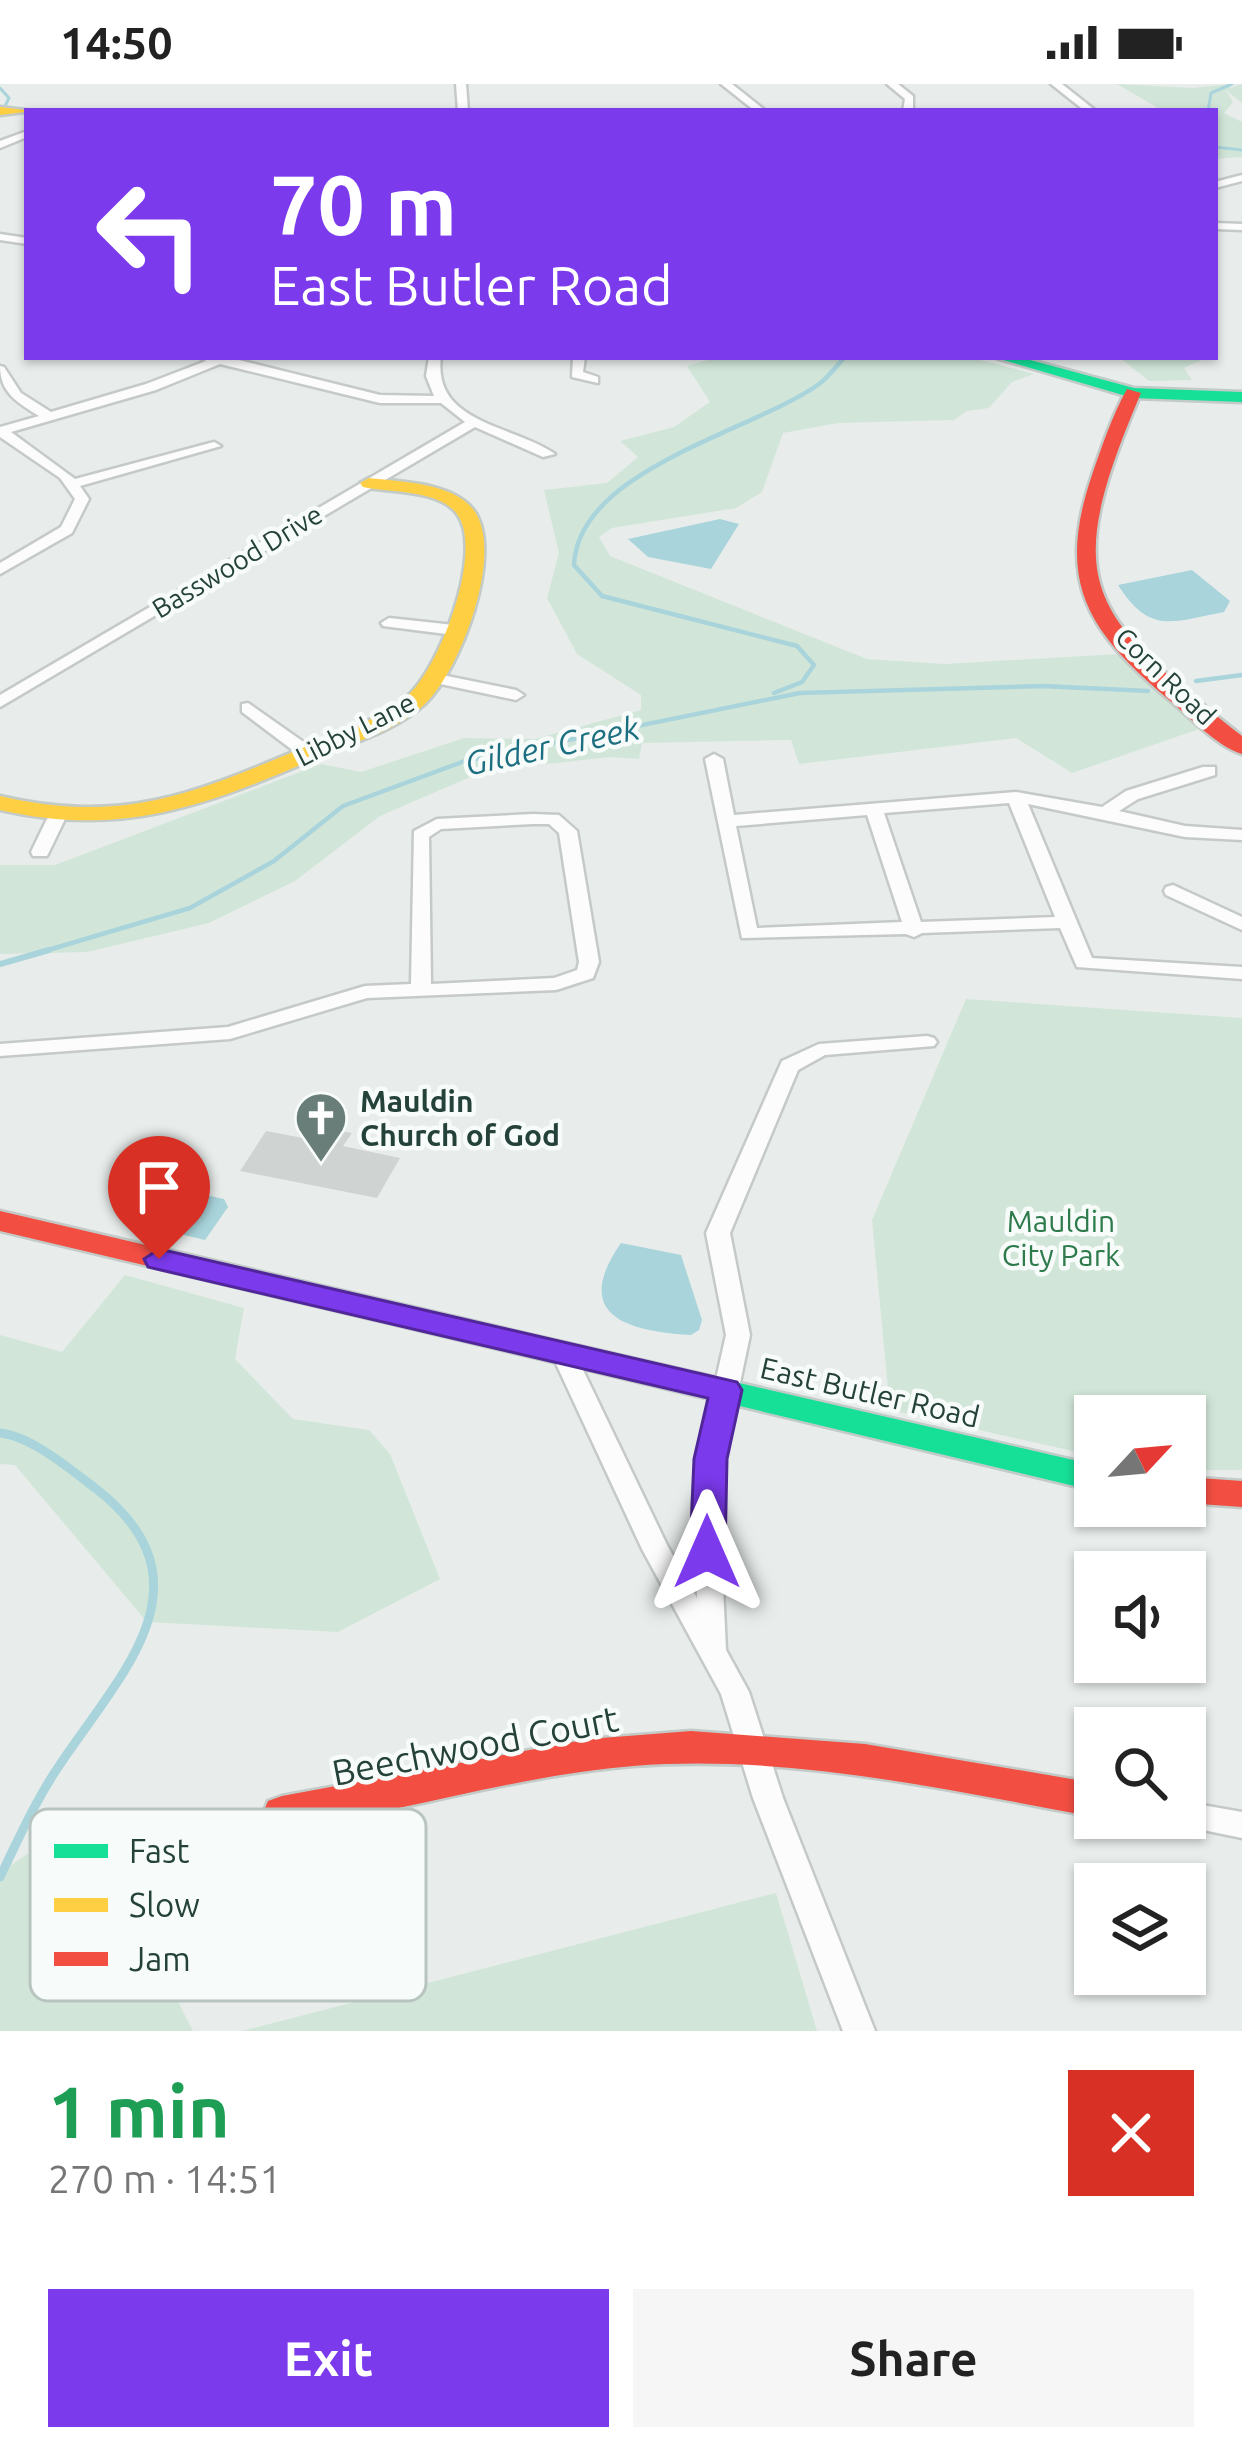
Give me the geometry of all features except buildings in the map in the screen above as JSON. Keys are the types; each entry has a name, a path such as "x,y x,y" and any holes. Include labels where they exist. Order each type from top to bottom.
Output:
{"street":[{"path":"725,84 757,108"},
{"path":"892,84 910,98 908,108"},
{"path":"1056,84 1087,108"},
{"path":"0,431 151,387 212,360"},
{"path":"224,360 380,399 439,400 475,422 548,454"},
{"path":"434,360 430,374 439,400"},
{"path":"578,360 576,374 593,380"},
{"path":"1012,360 1133,394 1242,397"},
{"path":"0,370 16,396 50,417"},
{"name":"Corn Road","path":"1133,394 1090,527 1084,569 1096,599 1122,639 1242,747"},
{"name":"Basswood Drive","path":"0,702 475,422"},
{"path":"0,431 75,483 82,500 75,522 0,569"},
{"path":"75,483 214,446"},
{"name":"Libby Lane","path":"0,803 56,819 188,803 400,712 437,679 451,651 476,552 473,521 464,510 446,502 369,484"},
{"path":"0,550 24,556"},
{"path":"389,622 454,630"},
{"path":"437,679 515,694"},
{"path":"248,708 309,754"},
{"path":"714,759 749,934 1069,922"},
{"path":"1109,810 1132,795 1209,771"},
{"path":"728,820 875,812 1016,797 1109,810 1185,830 1242,835"},
{"path":"1016,797 1084,963 1242,973"},
{"path":"875,812 914,931"},
{"path":"40,852 56,819"},
{"path":"0,1050 230,1033 365,992 422,990 556,984 586,974 589,962 568,831 561,822 458,822 431,826 420,835 422,990"},
{"path":"1173,891 1242,925"},
{"path":"713,1648 706,1500 738,1335 718,1233 789,1066 819,1051 843,1046 927,1042"},
{"name":"East Butler Road","path":"0,1222 1074,1473"},
{"path":"564,1355 655,1549 735,1692 859,2031"},
{"path":"1206,1491 1242,1494"},
{"name":"Beechwood Court","path":"318,1809 373,1803 568,1757 679,1747 844,1755 1074,1796"},
{"path":"1206,1819 1242,1825"}],"green space":[{"path":"1117,84 1193,88 1231,84 1230,88 1242,84 1242,103 1226,90 1233,102 1224,113 1242,122 1242,157 1218,159 1218,108 1158,108"},
{"path":"708,360 980,360 1034,374 1012,382 989,408 967,411 954,420 838,423 783,433 762,492 736,508 612,528 599,537 610,556 867,659 945,664 1119,654 1202,728 1072,773 1016,738 799,764 791,740 642,743 639,759 610,757 484,771 380,816 295,881 209,923 87,952 0,954 0,865 55,865 321,764 361,772 464,738 535,739 641,710 641,695 577,654 547,598 559,553 544,490 607,483 638,457 620,441 674,427 710,402 687,366"},
{"path":"1123,360 1201,360 1184,368 1192,380 1149,381"},
{"name":"Mauldin City Park","path":"966,999 1242,1018 1242,1470 1206,1470 1206,1395 1074,1395 1074,1451 890,1410 872,1220"},
{"path":"125,1275 244,1308 235,1359 293,1419 369,1430 390,1454 440,1579 338,1632 147,1622 15,1465 0,1464 0,1335 62,1352"},
{"path":"30,1852 30,2001 178,2001 193,2031 0,2031 0,1873"},
{"path":"776,1893 817,2031 242,2031 358,2001 426,2001 426,1983"}],"water":[{"path":"720,519 739,524 711,569 648,557 628,539"},
{"path":"1192,570 1230,601 1224,612 1176,621 1152,618 1118,585"},
{"path":"182,1190 224,1199 228,1207 205,1240 154,1228"},
{"path":"621,1243 681,1255 702,1320 699,1330 691,1335 667,1333 627,1323 613,1314 604,1303 602,1287"}],"waterway":[{"path":"1208,108 1211,93 1232,84"},
{"path":"0,88 9,98 4,108"},
{"path":"1218,147 1242,150"},
{"path":"774,693 802,682 814,665 797,646 602,596 574,565 583,532 605,503 636,478 790,401 823,381 842,360"},
{"name":"Gilder Creek","path":"1196,681 1242,675"},
{"name":"Gilder Creek","path":"38,953 190,908 274,861 343,806 465,761 800,693 1043,686 1148,691"},
{"name":"Gilder Creek","path":"0,964 49,950"},
{"name":"Gilder Creek","path":"0,1433 50,1454 131,1523 149,1557 154,1592 146,1626 130,1661 34,1809"},
{"name":"Gilder Creek","path":"0,1877 30,1816"}],"traffic: fast":[{"path":"1012,360 1133,393 1242,397"},
{"path":"579,1357 1074,1473"}],"traffic: slow":[{"path":"0,111 24,111"},
{"path":"0,803 84,817 161,808 237,784 356,734 420,697 443,661 465,606 475,550 473,527 465,511 445,498 369,483"}],"traffic: jam":[{"path":"1133,393 1099,480 1087,528 1085,571 1092,597 1125,647 1242,747"},
{"path":"0,1221 579,1357"},
{"path":"1206,1491 1242,1494"},
{"path":"307,1809 589,1755 691,1747 865,1760 1074,1796"}],"place":[{"name":"Mauldin Church of God","path":"321,1164"}],"route":[{"path":"159,1259 726,1390 710,1459 707,1552"}]}
